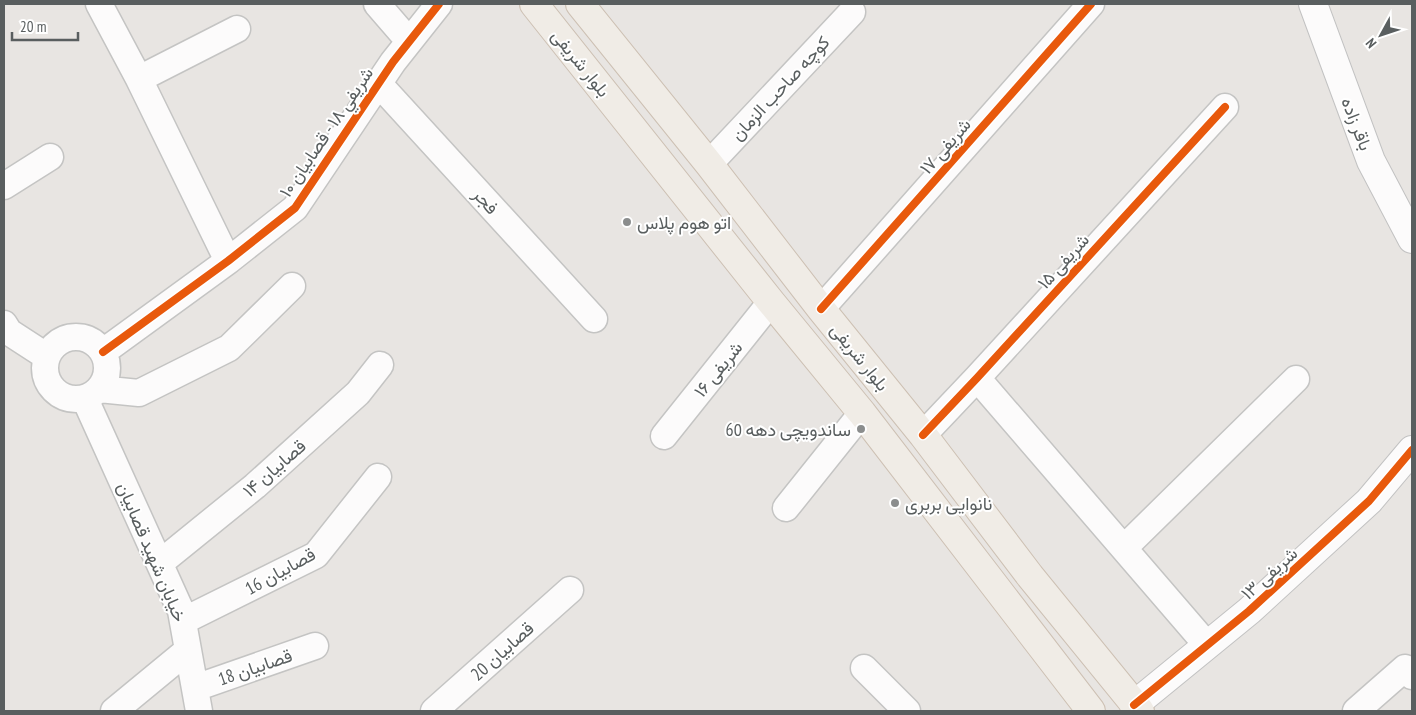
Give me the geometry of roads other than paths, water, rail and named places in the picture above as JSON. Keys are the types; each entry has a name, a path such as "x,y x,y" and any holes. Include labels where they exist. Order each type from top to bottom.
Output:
{"main road":[{"name":"بلوار شریفی","path":"534,4 771,302 862,413 1091,711"},
{"name":"بلوار شریفی","path":"580,4 923,435 1030,576 1137,708"}],"street":[{"path":"99,4 139,79 228,261"},
{"path":"377,4 409,41"},
{"name":"شريفي ۱۸ - قصابیان ۱۰","path":"103,352 228,261 295,208 392,62 439,4"},
{"name":"شریفی ۱۷","path":"821,309 1092,4"},
{"name":"باقر زاده","path":"1312,4 1372,161 1412,239"},
{"name":"کوچه صاحب الزمان","path":"709,164 852,12"},
{"path":"139,79 237,29"},
{"name":"فجر","path":"378,83 594,319"},
{"name":"شریفی ۱۵","path":"923,435 1225,107"},
{"path":"4,186 50,158"},
{"path":"92,394 106,378 107,365 103,352 93,342 80,337 66,338 54,345 46,356 44,370 48,384 58,394 71,400 92,394 139,393 229,348 292,286"},
{"name":"شریفی ۱۶","path":"664,436 771,302"},
{"path":"4,324 9,332 46,356"},
{"name":"قصابیان ۱۴","path":"160,563 255,486 358,393 380,365"},
{"path":"977,378 1207,645"},
{"path":"1124,548 1296,379"},
{"name":"خیابان شهید قصابیان","path":"92,394 181,611 197,700"},
{"path":"786,508 862,413"},
{"name":"شریفی ۱۳","path":"1137,708 1207,645 1249,611 1369,501 1412,450"},
{"name":"قصابیان 16","path":"183,622 316,556 378,477"},
{"name":"قصابیان 20","path":"434,711 570,590"},
{"name":"قصابیان 18","path":"197,700 315,646"},
{"path":"114,711 188,650"},
{"path":"864,668 907,711"},
{"path":"1356,711 1410,668"}],"place":[{"name":"اتو هوم پلاس","path":"627,222"},
{"name":"ساندویچی دهه 60","path":"861,429"},
{"name":"نانوایی بربری","path":"895,503"}]}
